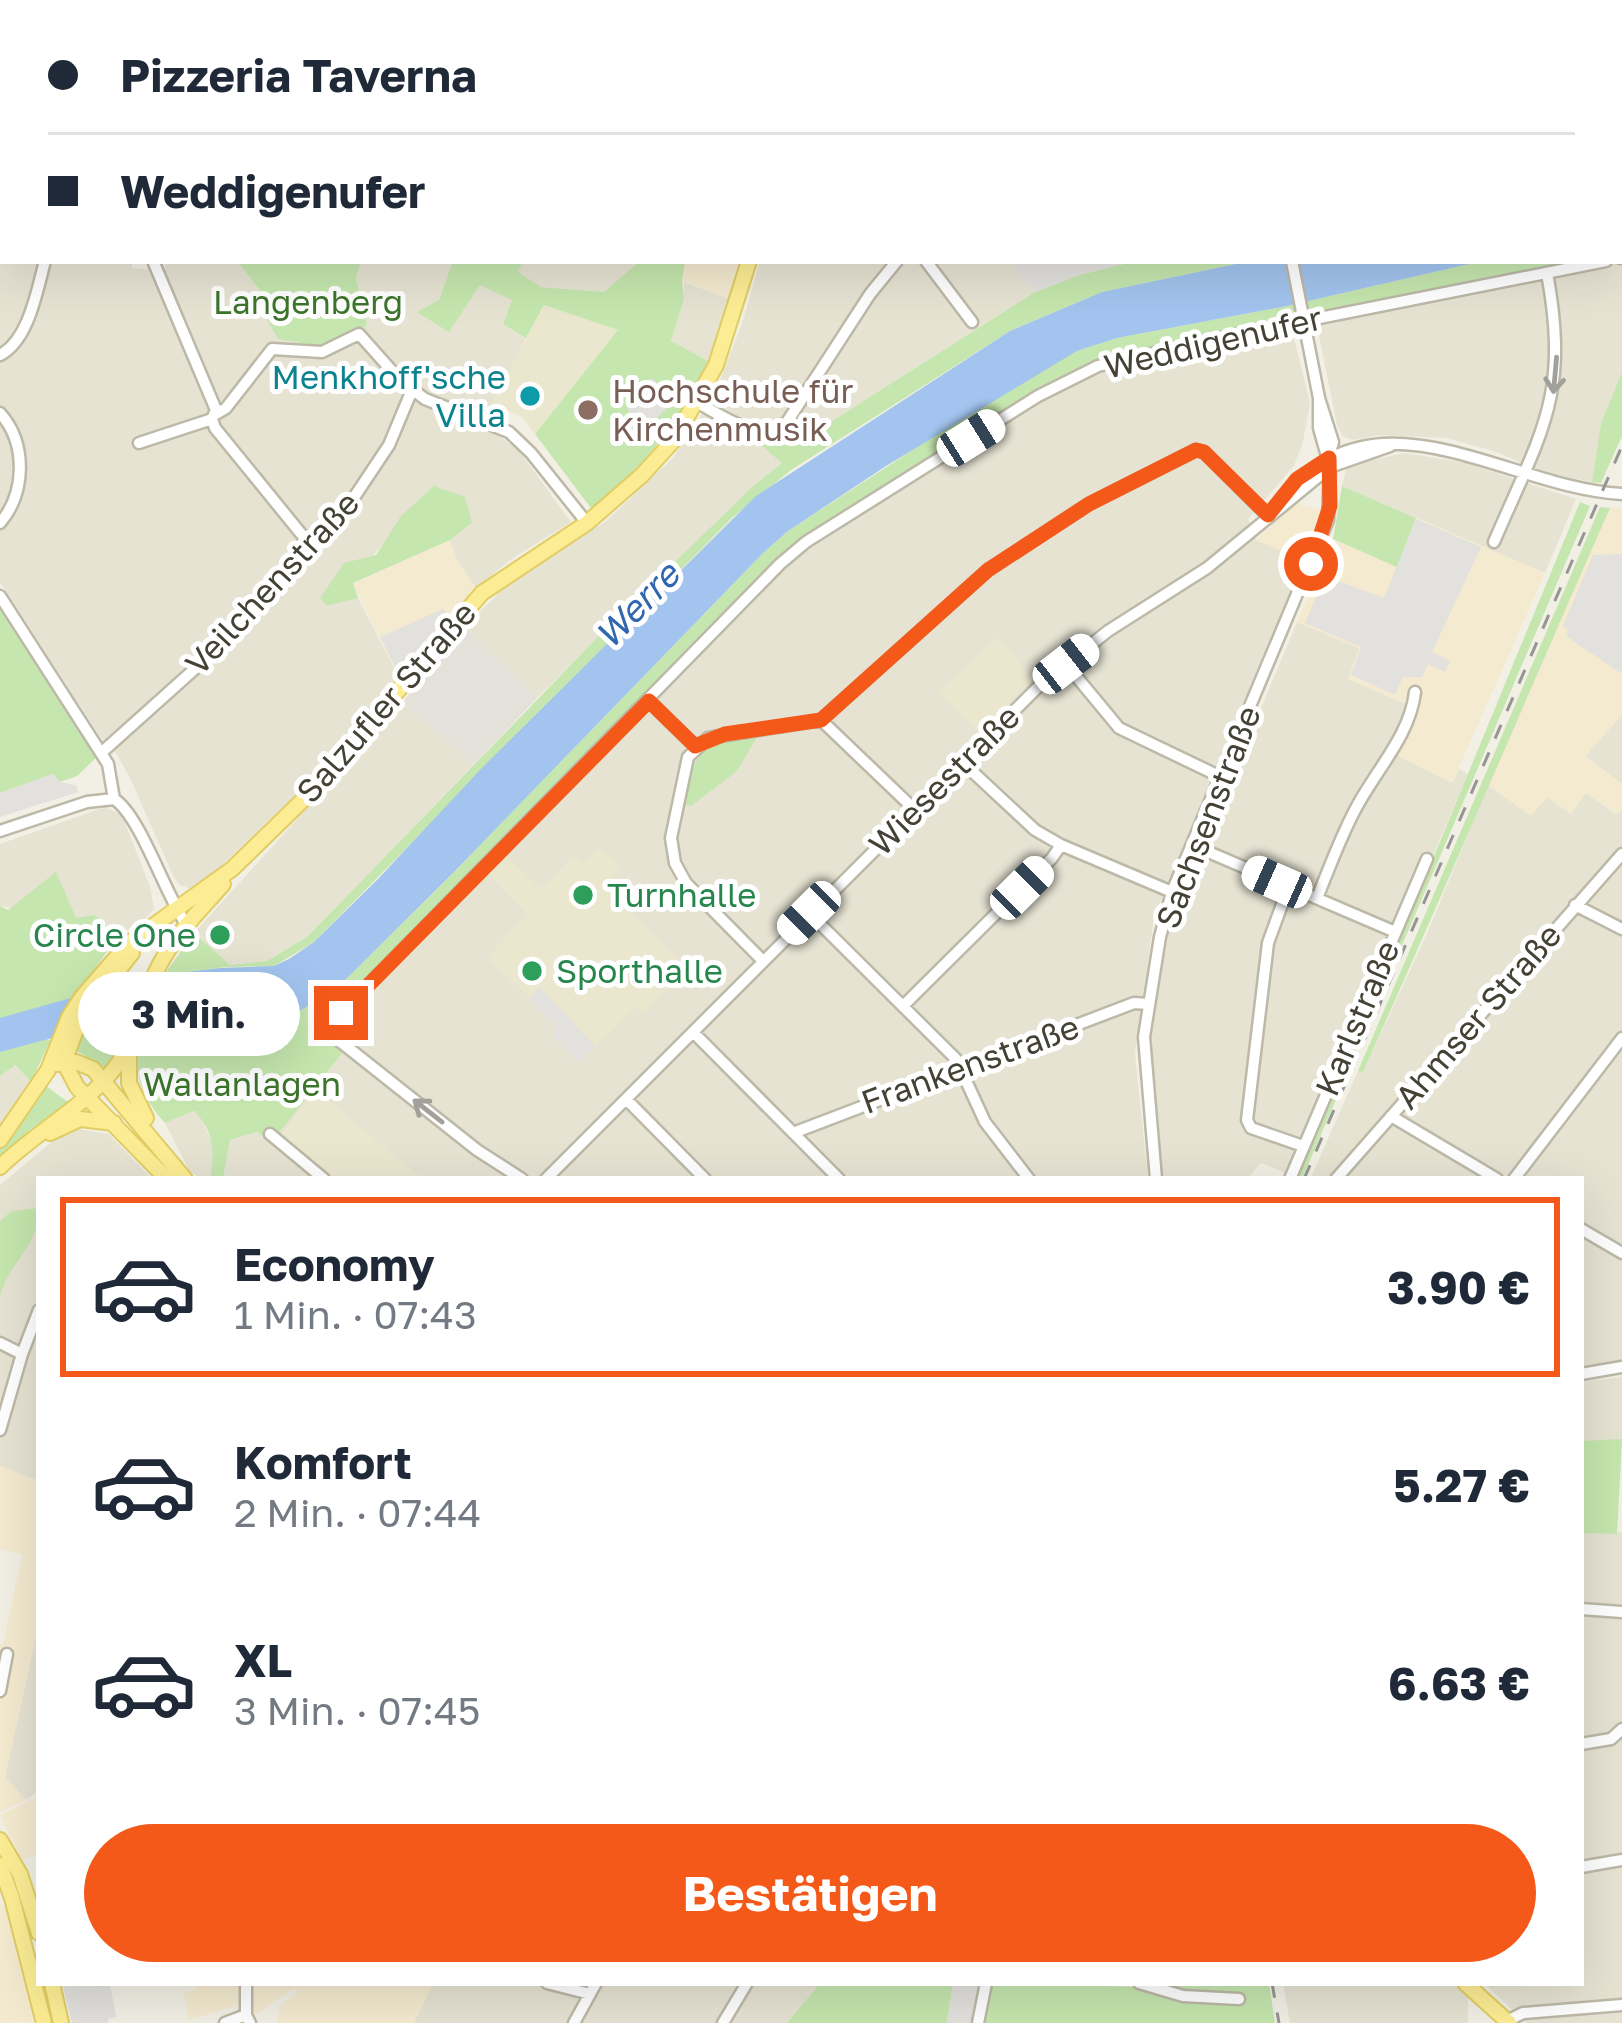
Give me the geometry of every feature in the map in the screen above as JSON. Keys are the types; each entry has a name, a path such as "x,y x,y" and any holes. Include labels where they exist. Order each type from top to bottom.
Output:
{"main road":[{"name":"Salzufler Straße","path":"15,1153 104,1080 130,1044 156,972 186,924 232,869 345,757 465,609 501,578 587,523 658,459 698,403 728,336 748,264"},
{"name":"Salzufler Straße","path":"64,1062 69,1017 98,978 128,944 232,869"},
{"name":"Salzufler Straße","path":"63,1045 115,973 151,937 157,922"},
{"path":"130,1044 129,1083 161,1148"},
{"path":"0,1140 63,1045"},
{"path":"48,1070 64,1062 83,1064 104,1080 183,1176"},
{"path":"64,1062 82,1100 117,1124 164,1176"},
{"path":"0,1167 69,1122 87,1118 117,1124"},
{"path":"0,1840 36,1922"},
{"path":"0,1865 44,2023"},
{"path":"6,1897 30,1901"},
{"path":"53,1986 61,2023"},
{"path":"1468,1986 1508,2022"}],"street":[{"path":"0,355 24,327 44,264"},
{"path":"154,264 215,428 310,546"},
{"path":"698,403 749,429 771,430 787,422 895,264"},
{"path":"928,264 972,322"},
{"path":"1293,264 1319,398 1320,435 1330,462 1390,446 1454,451 1582,490 1622,494"},
{"name":"Weddigenufer","path":"517,1176 477,1150 337,1039 331,1027 806,542 1038,396 1112,362 1304,317 1591,264"},
{"path":"1494,542 1546,423 1556,377 1556,339 1546,273"},
{"path":"139,443 226,408 272,349 329,351 359,334 425,399 509,432 587,523"},
{"name":"Veilchenstraße","path":"101,753 227,640 310,546 373,472 412,390"},
{"path":"0,413 10,427 21,478 15,502 0,523"},
{"path":"762,960 686,883 675,863 674,822 688,757 695,746 725,734 821,720 988,570 1089,504 1196,450 1204,452 1268,515"},
{"name":"Wiesestraße","path":"550,1176 961,761 1066,664 1130,616 1207,568 1268,515 1297,479 1330,462"},
{"name":"Sachsenstraße","path":"1156,1176 1144,1057 1149,1004 1172,892 1322,539 1332,496 1330,462"},
{"path":"0,596 101,753 113,778 114,799 129,812 186,924"},
{"path":"1066,664 1119,728 1221,777"},
{"path":"1317,898 1352,816 1413,709 1414,692"},
{"path":"649,701 695,746"},
{"path":"821,720 914,808"},
{"path":"961,761 1016,815 1061,845 1172,892"},
{"path":"0,831 87,802 114,799"},
{"path":"903,1006 1061,845"},
{"path":"1192,845 1394,932"},
{"name":"Ahmser Straße","path":"1339,1176 1622,854"},
{"name":"Karlstraße","path":"1291,1176 1427,859"},
{"path":"1288,888 1268,943 1246,1120 1252,1128 1303,1146"},
{"path":"1575,904 1622,929"},
{"path":"809,913 962,1067 986,1122 1027,1176"},
{"name":"Frankenstraße","path":"793,1133 1134,1004 1149,1004"},
{"path":"693,1033 836,1176"},
{"path":"1516,1176 1622,1038"},
{"path":"626,1099 702,1176"},
{"path":"1391,1116 1493,1176"},
{"path":"270,1134 320,1176"},
{"path":"1584,1231 1622,1253"},
{"path":"0,1430 36,1318"},
{"path":"0,1342 22,1354"},
{"path":"1584,1373 1622,1367"},
{"path":"1584,1610 1622,1616"},
{"path":"0,1690 7,1654"},
{"path":"1584,1744 1611,1739 1622,1729"},
{"path":"1584,1866 1622,1860"},
{"path":"225,2023 248,2019 246,1986"},
{"path":"723,2023 745,1986"},
{"path":"978,2023 985,1986"},
{"path":"1149,1986 1183,1996 1239,1999"},
{"path":"574,2023 593,1988"},
{"path":"1508,2022 1523,2013 1622,2005"}],"shaded area":[{"path":"0,264 132,264 132,268 165,271 166,264 239,264 262,293 265,316 367,325 356,278 360,264 453,264 439,300 418,312 480,284 512,300 503,324 526,338 484,424 520,452 571,522 476,588 450,540 472,523 386,541 327,606 358,598 399,677 322,769 196,890 174,878 115,751 102,740 0,582"},
{"path":"522,264 637,264 605,292 541,287 518,272"},
{"path":"684,264 739,264 730,299 681,280"},
{"path":"759,264 1012,264 1035,292 818,430 790,409 776,421 762,424 755,440 783,462 538,697 464,628 501,591 606,521 673,458 713,398"},
{"path":"1012,264 1123,264 1079,275 1035,292"},
{"path":"1573,264 1622,264 1622,372 1601,423 1592,482 1546,473 1447,438 1380,435 1352,440 1343,436 1315,316"},
{"path":"684,282 730,299 708,361 671,342"},
{"name":"Hochschule für Kirchenmusik","path":"544,305 619,330 680,397 610,494 591,508 522,417 492,403"},
{"path":"1292,331 1310,402 1294,466 1248,519 1257,540 1303,560 1154,917 1135,1054 1148,1176 224,1176 230,1140 257,1132 271,1142 351,1042 340,1033 339,1025 488,873 528,914 529,996 539,986 637,1007 644,1013 653,1001 605,885 621,867 581,865 573,858 541,890 505,855 803,551 1041,400 1110,368"},
{"path":"652,378 674,399 641,437 627,408"},
{"path":"1405,453 1466,463 1576,499 1545,573 1342,486 1353,464"},
{"path":"1297,503 1321,510 1303,560 1256,540"},
{"path":"1610,508 1622,508 1622,715 1585,756 1622,784 1622,810 1617,814 1586,793 1571,814 1547,797 1531,816 1488,785"},
{"path":"1416,518 1545,573 1452,783 1394,754 1416,708 1348,679 1359,648 1297,622 1333,539 1396,566"},
{"path":"1416,519 1481,547 1432,652 1450,661 1445,672 1428,664 1422,677 1403,677 1395,695 1351,675 1361,647 1305,623 1325,576 1384,598"},
{"path":"450,540 476,588 399,677 353,584"},
{"path":"1622,554 1622,674 1566,636 1568,630 1563,626 1593,555"},
{"path":"443,609 448,615 399,674 380,637"},
{"path":"1297,622 1360,648 1348,679 1416,708 1453,783 1459,769 1468,774 1295,1176 1261,1163 1250,1176 1163,1176 1150,1043 1169,929"},
{"path":"464,628 538,697 474,764 402,703"},
{"path":"999,637 1032,680 978,732 938,692"},
{"path":"402,703 474,764 307,937 267,961 230,965 194,933"},
{"path":"1622,715 1622,784 1585,756"},
{"path":"53,774 60,782 76,785 78,792 0,817 0,793"},
{"path":"1488,785 1531,815 1547,797 1586,793 1616,814 1622,810 1622,1361 1584,1367 1584,1176 1311,1176 1430,927"},
{"path":"105,807 122,815 150,887 154,909 147,917 117,937 95,915 77,919 0,906 0,844"},
{"path":"599,847 622,867 606,885 685,967 644,1014 636,1007 596,1046 540,987 529,997 488,957 528,914 488,873 505,855 541,889 574,857 582,865"},
{"path":"540,988 595,1046 579,1062 552,1035 557,1029 529,999"},
{"path":"14,1065 31,1082 0,1126 0,1076"},
{"path":"316,1090 418,1176 326,1176 279,1137"},
{"path":"194,1111 200,1115 216,1152 211,1176 196,1176 189,1170 165,1123"},
{"path":"77,1129 109,1134 149,1176 36,1176 35,1480 0,1466 0,1185 57,1137"},
{"path":"1622,1377 1622,1442 1584,1441 1584,1382"},
{"path":"0,1466 36,1478 36,1636 5,1777 26,1800 0,1812 0,1644 22,1555 0,1549"},
{"path":"1622,1532 1622,2023 1526,2023 1487,1986 1584,1986 1584,1533"},
{"path":"36,1636 36,1793 26,1800 5,1777"},
{"path":"36,1797 36,1855 22,1860 0,1815"},
{"path":"0,1904 8,1910 35,2022 0,2023"},
{"path":"63,1986 111,1986 116,2017 108,2023 72,2023"},
{"path":"195,1986 239,1986 238,2005 189,2020 183,1992 196,1990"},
{"path":"253,1986 432,1986 414,2023 277,2023 280,2005 298,1993 294,1988 254,2016"},
{"path":"432,1986 818,1986 787,2023 414,2023"},
{"path":"953,1986 978,1986 972,2023 947,2023"},
{"path":"1284,1986 1455,1986 1468,1997 1468,2023 1290,2023"}],"green space":[{"name":"Langenberg","path":"239,264 360,264 356,278 367,325 326,347 278,339 265,316 262,293"},
{"path":"452,264 522,264 518,272 541,287 604,292 637,264 685,264 684,299 671,341 708,361 659,442 591,508 535,434 618,330 544,305 526,338 503,324 512,300 480,285 449,332 417,312 439,300"},
{"path":"1123,264 1236,264 1102,292 1010,331 791,470 733,517 314,942 274,966 164,975 194,933 230,965 267,961 307,937 597,638 782,463 755,440 782,434 802,419 818,430 1035,292"},
{"path":"1469,264 1573,264 1103,361 804,540 326,1024 324,1031 343,1052 271,1143 257,1132 230,1140 224,1176 210,1176 211,1142 201,1118 194,1111 165,1123 154,1109 138,1072 148,1015 176,1015 245,1033 280,1022 333,992 788,531 999,394 1077,351 1117,338 1287,306"},
{"path":"1622,372 1622,436 1601,483 1592,482 1601,423"},
{"path":"434,486 465,497 472,523 450,540 353,583 358,598 327,606 320,598 344,563 376,555 401,516"},
{"path":"1342,486 1416,518 1397,567 1333,539"},
{"path":"1580,502 1590,506 1303,1176 1296,1176"},
{"path":"1600,507 1610,508 1363,1072 1358,1071"},
{"path":"0,601 98,756 77,776 60,782 53,774 0,793"},
{"path":"749,735 756,739 737,771 691,806 683,804 690,774 701,755 719,743"},
{"name":"Wallanlagen","path":"56,872 76,918 95,915 117,937 47,1038 50,1041 31,1082 15,1065 0,1076 0,906 8,910"},
{"path":"130,1022 106,1068 75,1050 80,1033"},
{"path":"46,1086 68,1102 0,1158 0,1148"},
{"path":"36,1208 36,1228 0,1296 0,1221 12,1211"},
{"path":"1622,1439 1617,1534 1584,1533 1584,1441"},
{"path":"818,1986 953,1986 947,2023 787,2023"},
{"path":"991,1986 1269,1986 1275,2023 985,2023"}],"water":[{"path":"1236,264 1469,264 1287,306 1117,338 1077,351 788,531 333,992 280,1022 246,1033 204,1026 168,1013 130,1017 0,1052 0,1018 145,977 274,966 314,942 756,496 1010,331 1102,292"}],"railway":[{"path":"1305,1176 1622,446"},
{"path":"1273,1986 1279,2023"}],"place":[{"name":"Menkhoff'sche Villa","path":"530,396"},
{"name":"Hochschule für Kirchenmusik","path":"588,410"},
{"name":"Turnhalle","path":"583,895"},
{"name":"Circle One","path":"220,935"},
{"name":"Sporthalle","path":"532,971"}],"route":[{"path":"341,1013 649,701 695,746 725,734 821,720 988,570 1089,504 1196,450 1204,452 1268,515 1297,479 1329,458 1332,496 1311,564"}],"water label":[{"name":"Werre","path":"637,605"}]}
